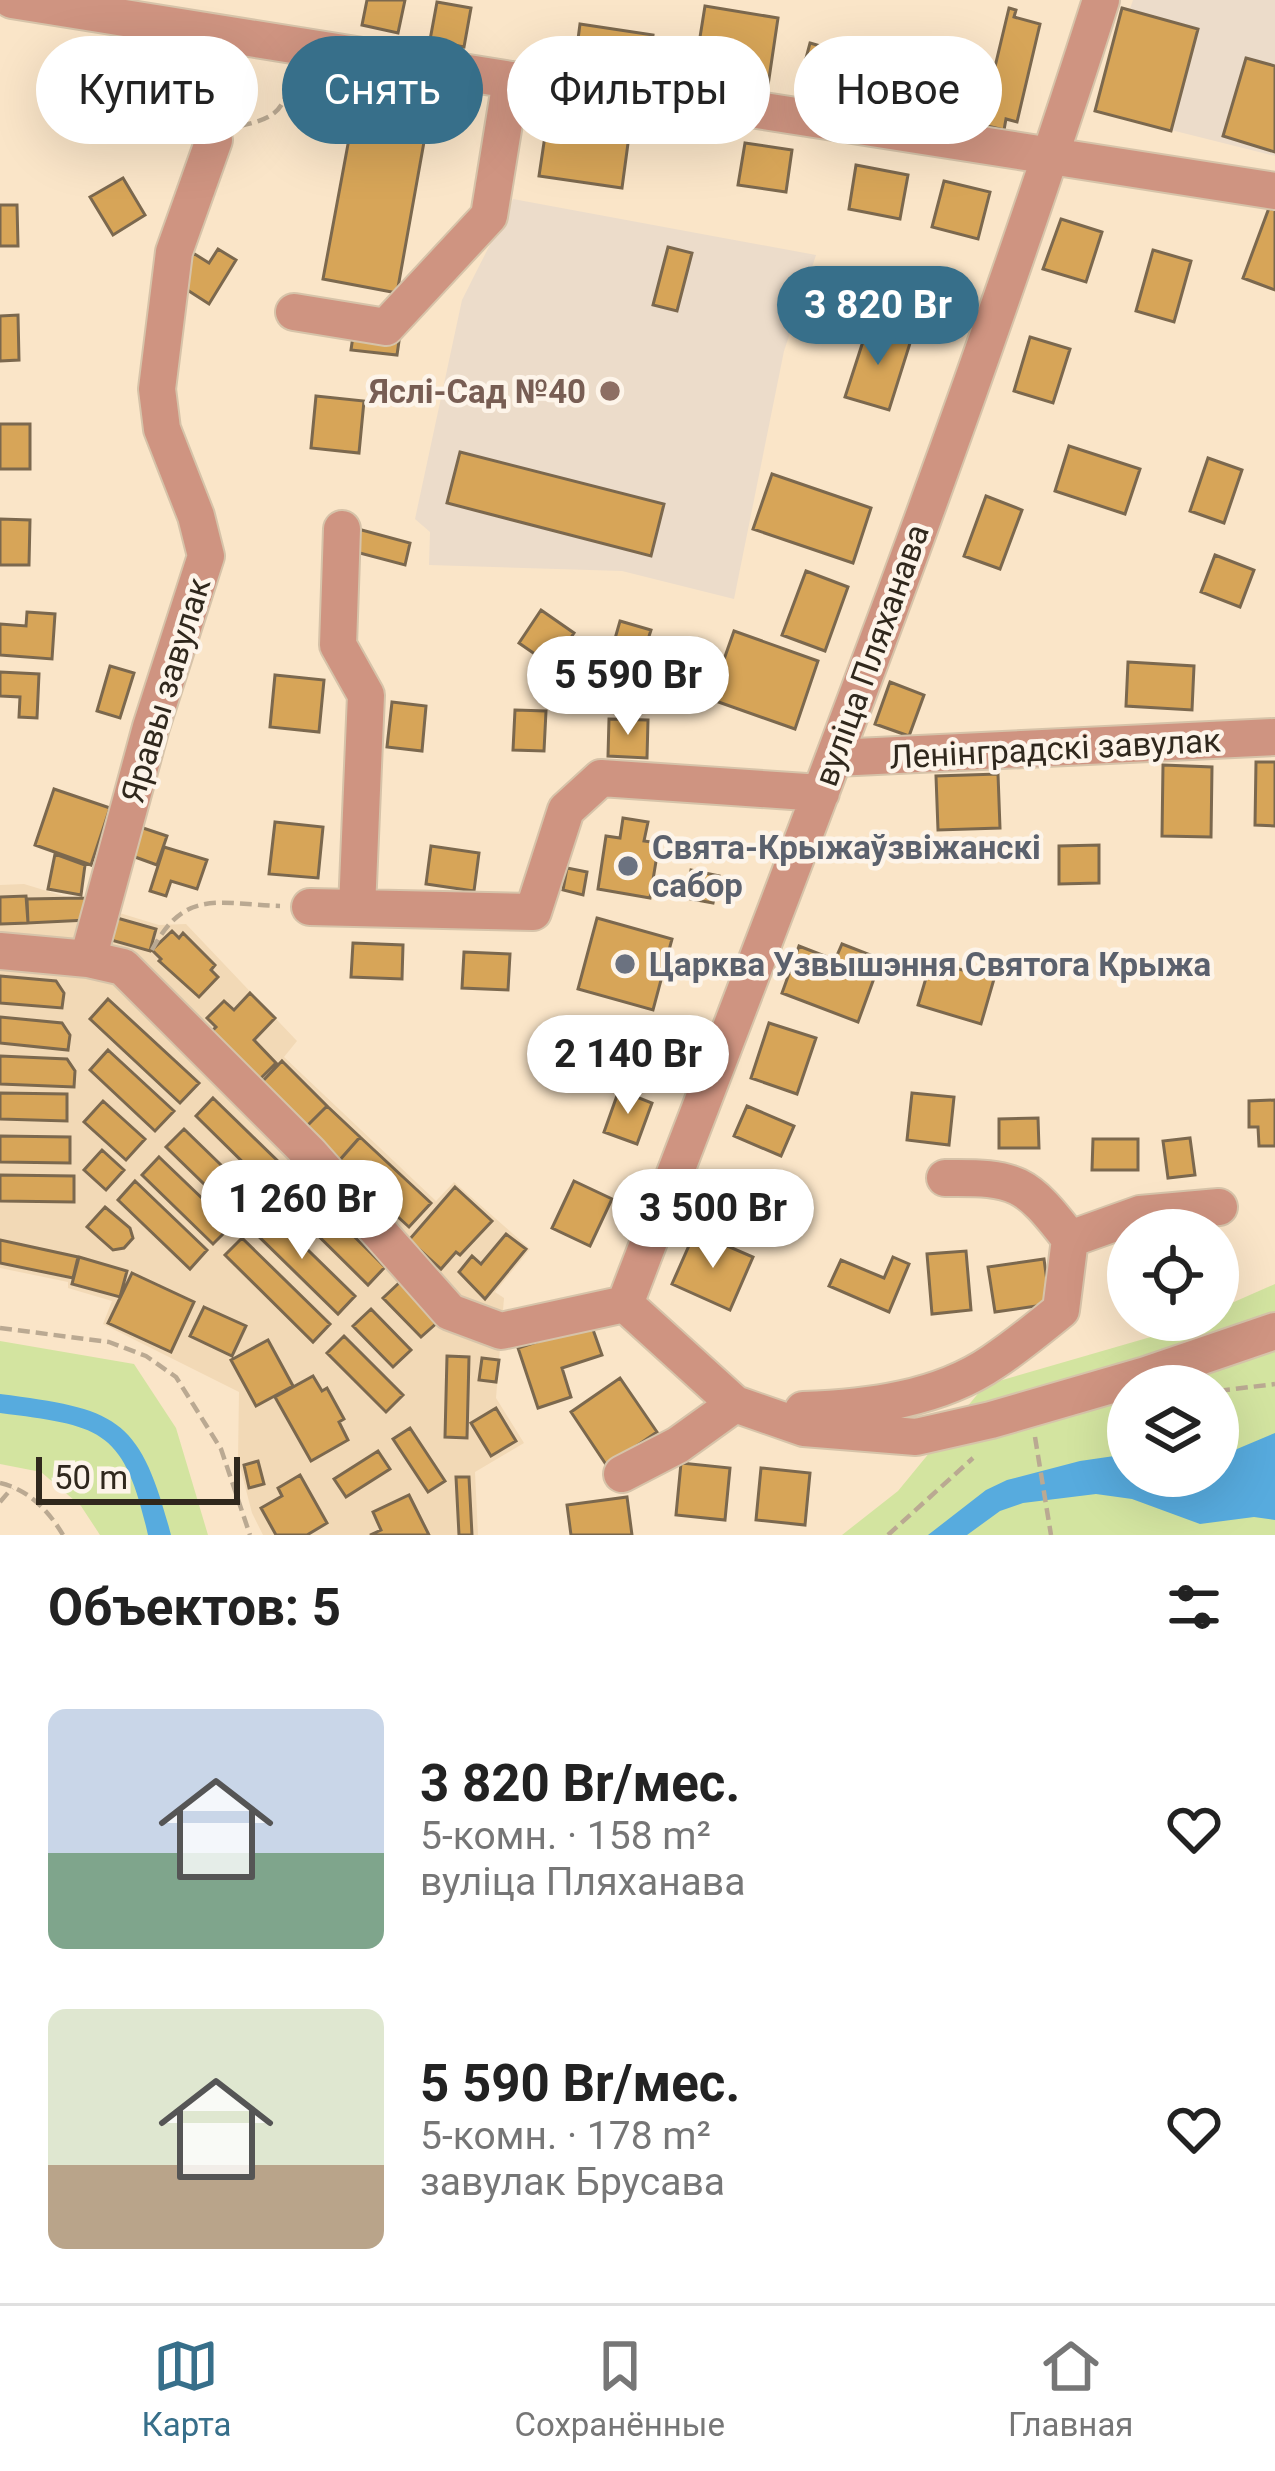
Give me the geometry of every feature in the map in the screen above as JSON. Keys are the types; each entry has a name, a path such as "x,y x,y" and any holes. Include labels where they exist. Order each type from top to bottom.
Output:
{"street":[{"path":"12,0 282,44"},
{"name":"вуліца Пляханава","path":"625,1304 835,758 1052,156 1101,0"},
{"path":"294,312 386,327 489,216 507,105"},
{"path":"770,112 1275,191"},
{"name":"Яравы завулак","path":"88,959 151,727 206,556 196,516 162,429 157,389 174,252 213,144"},
{"path":"342,529 338,645 367,695 357,908"},
{"name":"Ленінградскі завулак","path":"835,758 1275,737"},
{"path":"310,907 533,912 566,810 601,778 820,793"},
{"path":"0,950 123,967 310,1154 450,1312 502,1331 625,1304 742,1407 804,1428 916,1437 1146,1375 1275,1330"},
{"path":"622,1474 742,1407 838,1409 926,1395 990,1365 1061,1310 1070,1239 1038,1197 996,1178 945,1178"},
{"path":"1070,1239 1140,1214 1219,1207"}],"path":[{"path":"258,122 269,119 282,104"},
{"path":"132,976 145,963 168,920 201,903 310,907"},
{"path":"0,1328 109,1342 146,1356 176,1377 220,1449 250,1535"},
{"path":"1239,1388 1275,1384"},
{"path":"1038,1447 1051,1535"},
{"path":"888,1535 972,1459"},
{"path":"0,1484 14,1486 38,1502 63,1535"},
{"path":"0,1502 14,1486"}],"shaded area":[{"path":"1133,0 1275,0 1275,156 1095,111"},
{"name":"Яслі-Сад №40","path":"513,199 816,255 784,351 734,599 622,571 429,565 430,532 415,519 462,300"},
{"path":"24,884 159,925 186,924 297,1041 284,1057 436,1201 454,1182 530,1249 495,1292 504,1298 496,1398 524,1443 475,1472 478,1535 263,1535 238,1459 239,1392 103,1324 112,1301 68,1288 68,1282 0,1268 0,885"}],"green space":[{"path":"1275,1284 1275,1535 842,1535 898,1491 985,1385 1137,1341 1239,1341 1239,1300"},
{"path":"0,1341 134,1364 176,1428 208,1535 100,1535 81,1506 41,1472 0,1464"}],"water":[{"path":"0,1394 72,1406 118,1426 148,1465 171,1535 148,1535 129,1473 103,1439 62,1422 0,1413"},
{"path":"1275,1433 1275,1520 1254,1517 1200,1524 1118,1497 1239,1497 1239,1448"},
{"path":"1107,1457 1107,1496 1023,1503 1000,1511 967,1535 928,1535 986,1490"}],"building":[{"path":"367,0 405,0 398,33 362,25"},
{"path":"437,2 471,8 466,36 431,36"},
{"path":"705,6 778,18 770,72 770,36 700,36"},
{"path":"1009,8 1016,10 1014,17 1040,24 1017,122 1006,119 1004,130 1002,130 1002,37"},
{"path":"1122,8 1198,29 1171,131 1095,111"},
{"path":"580,24 653,35 653,36 578,36"},
{"path":"1246,58 1275,66 1275,152 1223,136"},
{"path":"348,144 424,144 397,293 323,279"},
{"path":"544,144 628,144 622,188 539,176"},
{"path":"745,144 792,150 786,192 738,185"},
{"path":"856,165 908,175 900,219 849,209"},
{"path":"123,178 145,215 113,235 90,197"},
{"path":"944,181 990,192 978,239 932,227"},
{"path":"0,205 17,205 18,246 0,246"},
{"path":"1269,208 1275,210 1275,290 1243,278"},
{"path":"1061,219 1102,232 1086,282 1043,269"},
{"path":"668,247 692,253 677,311 653,305"},
{"path":"218,249 236,260 209,304 175,282 193,253 209,263"},
{"path":"1153,250 1191,261 1174,322 1136,311"},
{"path":"917,306 950,317 943,336 911,325"},
{"path":"873,313 890,319 885,332 868,326"},
{"path":"18,315 19,360 0,361 0,316"},
{"path":"868,326 911,340 889,410 845,397"},
{"path":"354,329 400,334 397,355 351,350"},
{"path":"1030,337 1070,349 1053,403 1014,391"},
{"path":"316,396 364,401 359,453 311,448"},
{"path":"0,424 30,424 30,469 0,469"},
{"path":"1069,446 1140,469 1125,514 1055,491"},
{"path":"460,452 664,504 651,556 447,503"},
{"path":"1208,458 1242,470 1224,523 1190,511"},
{"path":"772,474 871,508 853,563 753,529"},
{"path":"986,496 1022,510 1000,569 964,556"},
{"path":"0,519 30,520 29,565 0,565"},
{"path":"358,529 410,543 405,565 352,551"},
{"path":"1215,555 1254,570 1240,607 1201,592"},
{"path":"806,571 848,587 825,651 782,635"},
{"path":"541,610 574,633 552,666 519,643"},
{"path":"27,612 55,614 52,659 0,655 0,624 26,626"},
{"path":"620,621 651,630 640,665 610,656"},
{"path":"734,631 818,661 795,729 710,699"},
{"path":"1128,662 1194,666 1192,710 1126,706"},
{"path":"110,666 134,673 120,718 97,711"},
{"path":"0,672 39,674 37,718 19,717 20,697 0,696"},
{"path":"275,675 324,680 319,732 270,727"},
{"path":"890,682 924,695 909,736 875,724"},
{"path":"392,702 426,706 422,751 387,747"},
{"path":"515,710 546,711 544,751 513,750"},
{"path":"609,719 648,720 647,758 608,756"},
{"path":"1256,762 1275,762 1275,826 1255,825"},
{"path":"1163,765 1212,767 1211,837 1162,836"},
{"path":"998,774 1000,828 938,830 936,776"},
{"path":"54,789 110,808 91,865 35,845"},
{"name":"Свята-Крыжаўзвіжанскі сабор","path":"623,818 648,822 644,841 659,843 650,898 598,889 606,836 620,838"},
{"path":"275,822 323,827 318,878 269,874"},
{"path":"134,825 167,836 157,865 124,853"},
{"path":"1099,845 1099,883 1059,884 1059,846"},
{"path":"431,846 479,853 474,891 426,884"},
{"path":"164,847 207,860 197,889 171,881 166,896 150,891"},
{"path":"55,854 85,865 81,895 48,889"},
{"path":"567,868 587,872 583,895 563,890"},
{"path":"691,870 719,876 713,903 686,898"},
{"path":"26,896 28,923 0,924 0,897"},
{"path":"27,899 93,900 87,920 28,923"},
{"path":"110,916 156,929 150,951 104,938"},
{"name":"Царква Узвышэння Святога Крыжа","path":"597,918 672,939 653,1010 578,989"},
{"path":"172,931 179,938 183,933 215,965 211,970 218,977 199,997 152,950"},
{"path":"353,943 403,945 402,979 351,977"},
{"path":"842,944 881,959 858,1022 782,993 799,946 835,960"},
{"path":"464,952 510,954 508,990 462,988"},
{"path":"931,961 994,979 981,1024 918,1005"},
{"path":"0,976 56,981 64,993 62,1008 0,1003"},
{"path":"250,993 275,1018 254,1040 276,1063 259,1080 211,1032 216,1027 207,1018 224,1001 234,1010"},
{"path":"108,999 199,1083 180,1103 90,1019"},
{"path":"0,1017 62,1023 70,1035 68,1050 0,1043"},
{"path":"769,1023 816,1038 797,1094 751,1078"},
{"path":"108,1050 174,1111 155,1131 90,1070"},
{"path":"0,1056 67,1059 75,1071 74,1087 0,1084"},
{"path":"282,1061 327,1106 304,1129 259,1085"},
{"path":"619,1090 652,1103 637,1144 604,1132"},
{"path":"0,1093 67,1094 67,1121 0,1119"},
{"path":"912,1093 954,1097 949,1145 907,1140"},
{"path":"213,1098 285,1168 267,1186 196,1116"},
{"path":"1275,1100 1275,1146 1259,1146 1258,1127 1249,1127 1249,1101"},
{"path":"103,1101 145,1139 126,1160 84,1122"},
{"path":"327,1106 360,1137 338,1162 304,1129"},
{"path":"747,1106 794,1126 781,1156 734,1136"},
{"path":"1038,1118 1039,1148 999,1148 999,1119"},
{"path":"184,1129 255,1198 238,1217 166,1147"},
{"path":"0,1136 70,1137 70,1163 0,1162"},
{"path":"360,1137 431,1203 409,1227 338,1162"},
{"path":"1190,1138 1195,1175 1168,1178 1163,1141"},
{"path":"1093,1139 1138,1139 1138,1170 1092,1170"},
{"path":"102,1150 124,1170 106,1190 84,1170"},
{"path":"159,1157 231,1226 213,1244 142,1175"},
{"path":"0,1175 74,1176 74,1202 0,1201"},
{"path":"297,1180 385,1267 368,1285 280,1198"},
{"path":"135,1181 207,1250 190,1269 118,1200"},
{"path":"574,1181 612,1199 590,1246 552,1228"},
{"path":"455,1187 492,1221 441,1269 409,1240"},
{"path":"105,1207 130,1228 133,1238 124,1248 113,1250 87,1227"},
{"path":"267,1210 355,1296 338,1314 250,1228"},
{"path":"695,1232 753,1257 730,1310 672,1284"},
{"path":"506,1234 526,1249 485,1299 459,1272 472,1256 481,1264"},
{"path":"242,1238 330,1324 313,1342 225,1255"},
{"path":"0,1240 78,1257 73,1278 0,1263"},
{"path":"966,1251 971,1310 932,1314 927,1254"},
{"path":"79,1257 127,1271 120,1297 72,1284"},
{"path":"893,1257 909,1264 889,1312 829,1286 841,1260 884,1278"},
{"path":"1044,1259 1050,1304 995,1312 988,1267"},
{"path":"132,1273 194,1302 171,1352 108,1323"},
{"path":"400,1282 439,1321 421,1337 383,1298"},
{"path":"204,1307 246,1326 232,1356 190,1336"},
{"path":"371,1309 411,1350 393,1367 353,1326"},
{"path":"591,1324 602,1355 562,1368 571,1397 538,1408 518,1348"},
{"path":"344,1336 403,1395 386,1412 327,1353"},
{"path":"268,1340 293,1386 256,1406 231,1360"},
{"path":"447,1356 469,1357 467,1438 445,1437"},
{"path":"482,1358 499,1360 496,1382 479,1380"},
{"path":"313,1376 322,1391 327,1388 344,1419 339,1422 348,1440 311,1461 275,1397"},
{"path":"620,1378 657,1432 607,1466 571,1412"},
{"path":"496,1408 516,1441 491,1456 471,1423"},
{"path":"410,1428 445,1481 428,1492 393,1439"},
{"path":"378,1451 390,1469 346,1497 334,1479"},
{"path":"258,1461 264,1484 249,1488 244,1465"},
{"path":"681,1463 730,1468 725,1520 676,1515"},
{"path":"761,1468 810,1473 805,1525 756,1520"},
{"path":"300,1475 327,1523 307,1535 276,1535 261,1508 282,1496 278,1488"},
{"path":"456,1477 469,1477 472,1535 459,1535"},
{"path":"409,1495 429,1535 370,1535 381,1530 373,1512"},
{"path":"627,1497 632,1535 571,1535 567,1505"}],"place":[{"name":"Яслі-Сад №40","path":"610,391"},
{"name":"Свята-Крыжаўзвіжанскі сабор","path":"628,866"},
{"name":"Царква Узвышэння Святога Крыжа","path":"625,964"}]}
